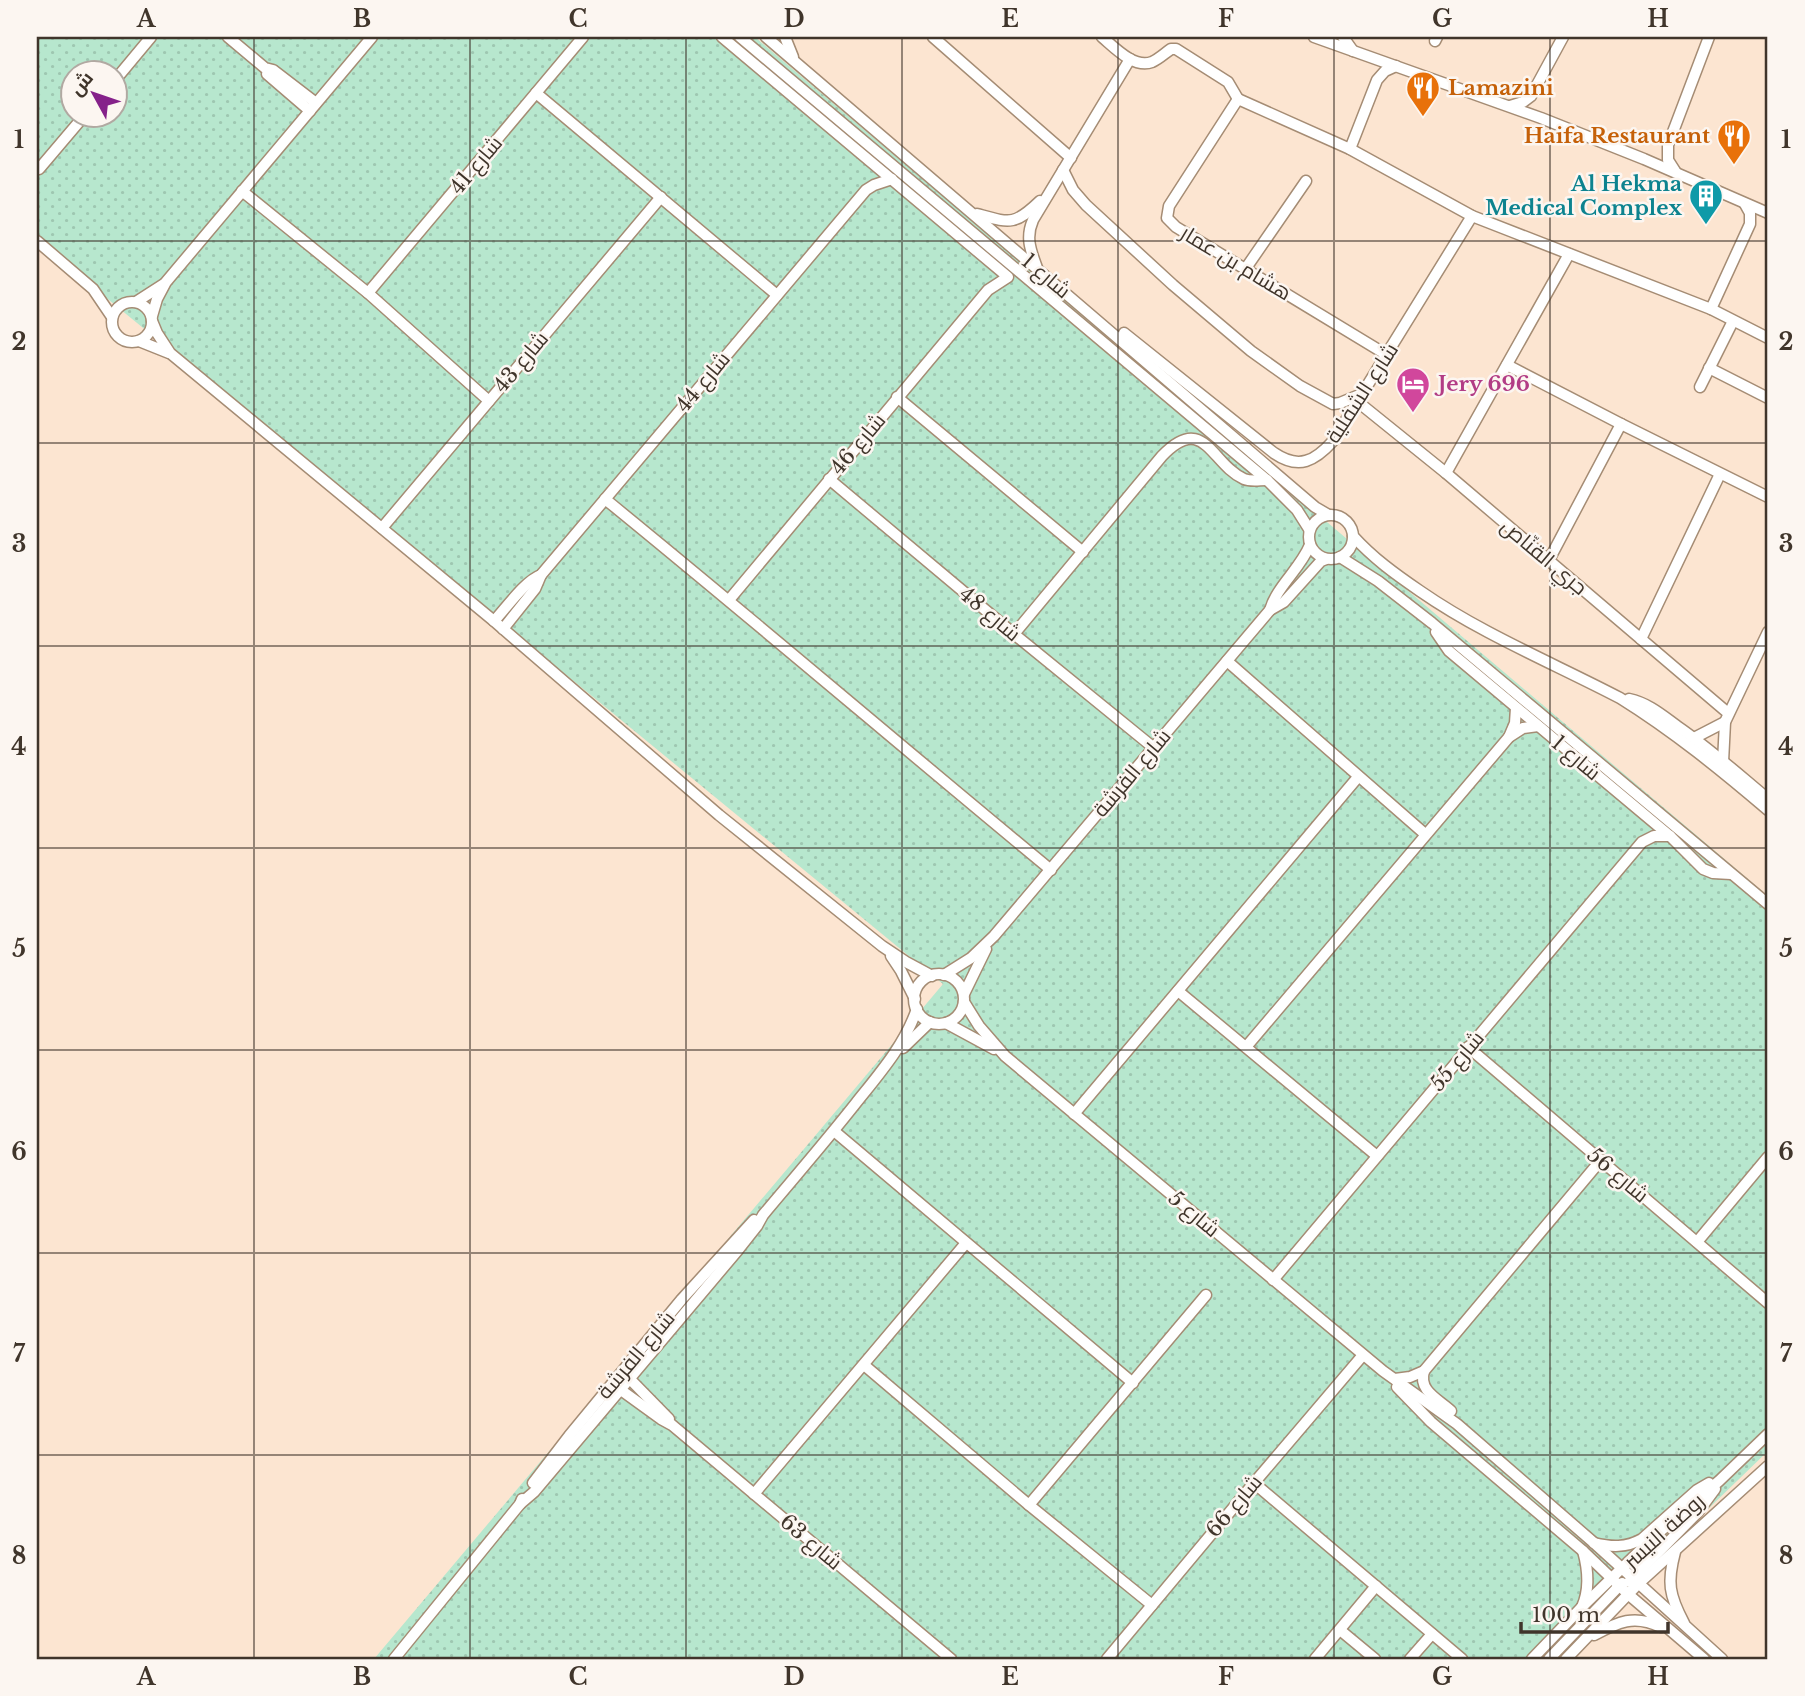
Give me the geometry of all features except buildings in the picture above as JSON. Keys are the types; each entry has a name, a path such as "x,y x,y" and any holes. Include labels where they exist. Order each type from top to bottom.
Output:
{"street":[{"path":"130,62 151,37"},
{"path":"228,37 265,68 269,76 313,107"},
{"path":"139,341 149,331 166,282 372,37"},
{"name":"شارع 41","path":"368,293 583,37"},
{"name":"شارع 1","path":"722,37 1008,277"},
{"name":"شارع 1","path":"740,37 1267,480 1297,510 1309,529"},
{"name":"شارع 1","path":"766,37 1315,507 1327,514"},
{"path":"785,37 796,62"},
{"path":"933,37 1071,158"},
{"path":"1102,37 1130,59 1145,63 1176,49 1228,82 1238,100 1350,149 1472,216 1710,309 1768,338"},
{"path":"1314,37 1541,118 1768,213"},
{"path":"1343,37 1353,51"},
{"path":"1510,106 1523,102 1535,91 1563,37"},
{"path":"1676,173 1668,160 1668,145 1709,37"},
{"path":"1037,269 1028,243 1033,220 1130,59"},
{"path":"1350,149 1377,80 1385,71 1396,66"},
{"path":"1535,91 1535,106 1541,118"},
{"path":"537,93 777,295"},
{"name":"هشام بن عمار","path":"1238,100 1169,206 1167,218 1177,227 1387,355"},
{"path":"39,169 72,130"},
{"path":"1644,159 1657,155 1668,145"},
{"name":"شارع 44","path":"866,190 872,163"},
{"path":"1063,170 1073,190 1086,205 1173,285 1251,351 1300,386 1333,404 1360,398"},
{"name":"شارع 44","path":"499,625 529,583 541,575 866,190 892,179"},
{"path":"1246,268 1306,181"},
{"path":"242,191 368,293 489,401"},
{"path":"971,212 1007,221 1019,219 1049,192"},
{"name":"شارع 43","path":"382,528 661,197"},
{"path":"1710,309 1750,224 1751,213 1743,202"},
{"name":"شارع الشفلية","path":"1076,300 1095,309 1283,459 1305,462 1318,456 1333,441 1472,216"},
{"path":"37,241 86,282 109,297 145,307 157,334 170,353 499,625 719,815 882,946 932,976"},
{"path":"1446,473 1569,254"},
{"name":"شارع 46","path":"988,289 993,265"},
{"name":"شارع 46","path":"729,600 988,289 1008,277"},
{"path":"86,282 112,317"},
{"path":"166,282 117,308 112,317 112,328 118,337 127,342 139,341 170,353"},
{"path":"1700,387 1733,321"},
{"path":"1507,365 1768,497"},
{"path":"1709,368 1768,398"},
{"path":"897,397 1083,552"},
{"name":"جري القنّاص","path":"1360,398 1641,639 1727,718"},
{"path":"1549,560 1620,424"},
{"path":"1014,634 1166,451 1177,443 1197,439 1245,480 1267,480"},
{"path":"1641,639 1720,474"},
{"name":"شارع 48","path":"829,479 1154,748"},
{"path":"605,499 1051,870"},
{"path":"1327,514 1336,514 1345,519 1351,526 1353,536 1350,549 1339,557 1326,559 1314,551 1308,537 1313,523 1327,514"},
{"path":"1353,536 1379,562 1462,618 1620,698 1720,769 1768,810"},
{"name":"شارع الفرشة","path":"944,975 971,958 994,936 1051,870 1270,610 1310,545"},
{"name":"شارع 1","path":"1339,557 1385,586 1432,623 1768,904"},
{"name":"شارع الفرشة","path":"1270,610 1284,602 1326,559"},
{"name":"شارع 1","path":"1432,623 1449,651 1670,836 1703,869 1713,873 1732,874"},
{"path":"1723,762 1727,718 1768,632"},
{"path":"1227,661 1425,834"},
{"path":"1620,698 1651,707 1694,737 1768,799"},
{"path":"1246,1047 1509,737 1515,723 1516,708"},
{"path":"1694,737 1727,718"},
{"path":"1509,737 1523,729 1538,726"},
{"path":"1074,1114 1358,777"},
{"path":"1642,842 1645,828 1643,814"},
{"path":"1642,842 1654,836 1670,836"},
{"name":"شارع 55","path":"1272,1280 1642,842"},
{"name":"شارع الفرشة","path":"964,998 978,964 994,936"},
{"path":"882,946 901,971 920,1014 930,1022 946,1023 958,1015 964,998 957,982 944,975 932,976 919,985 916,1004"},
{"path":"1178,990 1377,1156"},
{"name":"شارع 5","path":"964,998 979,1026 1005,1056"},
{"name":"شارع الفرشة","path":"394,1659 520,1504 529,1488 626,1375 700,1280 752,1222 763,1214 887,1065 905,1039 916,1004"},
{"name":"شارع الفرشة","path":"887,1065 930,1022"},
{"name":"شارع 5","path":"946,1023 1005,1056 1383,1371"},
{"name":"شارع 56","path":"1468,1047 1768,1303"},
{"path":"834,1131 1133,1383"},
{"path":"1697,1242 1768,1157"},
{"path":"1395,1379 1424,1371 1601,1160"},
{"path":"754,1494 966,1242"},
{"path":"1029,1505 1206,1295"},
{"name":"شارع 66","path":"1107,1659 1363,1355"},
{"path":"864,1365 1152,1605"},
{"path":"1383,1371 1457,1424 1593,1542 1635,1581 1704,1659"},
{"path":"1383,1371 1431,1422 1583,1551 1629,1595 1722,1659"},
{"path":"1424,1371 1422,1381 1426,1391 1452,1412 1457,1424"},
{"name":"شارع 63","path":"626,1375 665,1414 672,1425"},
{"name":"شارع 63","path":"616,1386 672,1425 948,1658"},
{"path":"1764,1438 1768,1421"},
{"name":"روضة النيسر","path":"1532,1659 1582,1607 1616,1583 1622,1569 1656,1535 1764,1438"},
{"name":"روضة النيسر","path":"1566,1659 1629,1595 1635,1581 1675,1552 1768,1466"},
{"path":"1593,1542 1606,1546 1632,1545 1697,1490 1719,1481"},
{"path":"1635,1581 1704,1505 1719,1481"},
{"path":"1254,1483 1462,1659"},
{"path":"1582,1607 1587,1580 1583,1551"},
{"path":"1675,1552 1670,1570 1671,1595 1685,1635"},
{"path":"1549,1659 1616,1583"},
{"path":"1315,1659 1376,1586"},
{"path":"1582,1641 1612,1625 1632,1620 1653,1623 1685,1635"},
{"path":"1340,1630 1376,1659"},
{"path":"1410,1659 1432,1634"}],"green space":[{"path":"37,37 755,37 1768,896 1768,1451 1553,1659 374,1659 943,984 37,241"}],"place":[{"name":"Lamazini","path":"1423,118"},
{"name":"Haifa Restaurant","path":"1734,166"},
{"name":"Al Hekma Medical Complex","path":"1706,226"},
{"name":"Jery 696","path":"1413,414"}]}
